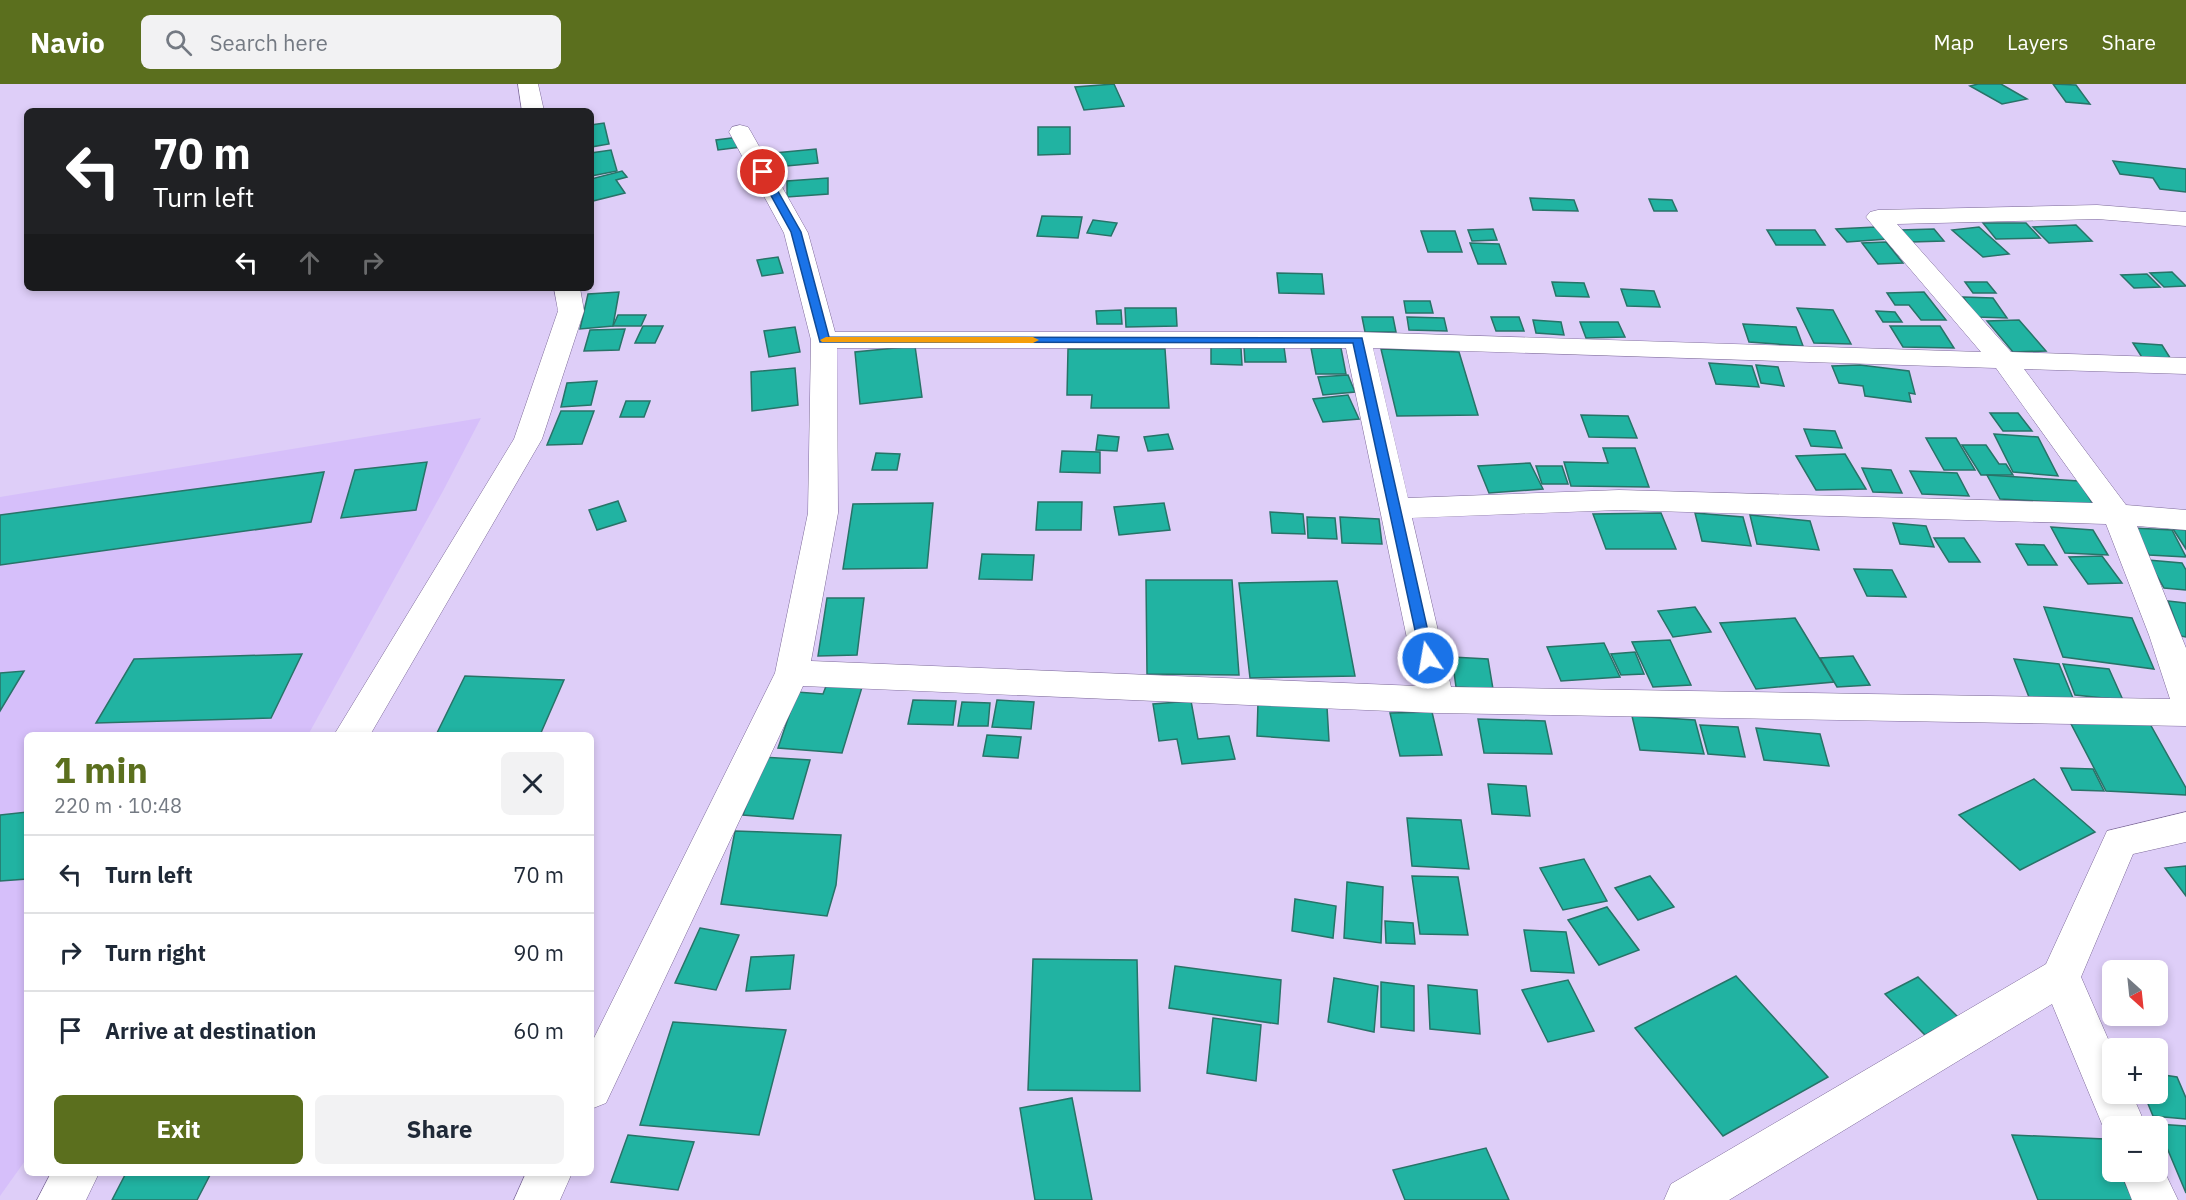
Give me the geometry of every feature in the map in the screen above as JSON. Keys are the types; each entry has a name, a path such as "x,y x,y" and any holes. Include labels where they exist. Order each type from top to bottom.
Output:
{"street":[{"path":"528,84 533,108"},
{"path":"594,1083 792,673 823,513 824,340 796,232 741,132"},
{"path":"2186,219 2097,212 1878,217 2004,361 2117,514 2165,635 2186,698"},
{"path":"354,732 528,439 571,311 568,291"},
{"path":"824,340 1358,340 2186,366"},
{"path":"1358,340 1437,700"},
{"path":"1395,509 1619,500 2117,514 2186,520"},
{"path":"792,673 1437,700 2186,713"},
{"path":"1687,1200 2061,977 2120,842 2186,827"},
{"path":"2061,977 2120,1116"},
{"path":"60,1200 75,1176"},
{"path":"537,1200 549,1176"},
{"path":"2147,1182 2155,1200"}],"shaded area":[{"path":"481,418 310,732 24,732 24,1162 0,1196 0,497"}],"building":[{"path":"1114,84 1124,106 1084,110 1075,87"},
{"path":"2001,84 2027,99 2002,104 1970,86"},
{"path":"2053,84 2076,85 2090,104 2066,102"},
{"path":"604,123 609,144 594,146 594,125"},
{"path":"1038,127 1070,127 1070,154 1038,155"},
{"path":"739,137 741,147 718,150 716,140"},
{"path":"816,149 818,163 765,168 764,154"},
{"path":"611,150 617,171 594,175 594,153"},
{"path":"2113,161 2186,169 2186,192 2160,189 2153,178 2120,174"},
{"path":"622,171 627,177 616,180 625,193 594,201 594,178"},
{"path":"828,178 828,194 787,197 787,181"},
{"path":"1530,198 1574,200 1578,211 1533,210"},
{"path":"1649,199 1672,200 1677,211 1654,211"},
{"path":"1042,216 1082,217 1078,238 1037,236"},
{"path":"1093,220 1117,223 1111,236 1087,233"},
{"path":"1983,223 2026,223 2040,238 1996,239"},
{"path":"2076,225 2092,241 2049,243 2033,227"},
{"path":"1876,227 1887,239 1847,242 1836,229"},
{"path":"1979,227 2009,254 1983,257 1952,230"},
{"path":"1493,229 1497,240 1472,241 1468,230"},
{"path":"1934,229 1944,241 1911,242 1901,230"},
{"path":"1767,230 1815,230 1825,245 1776,245"},
{"path":"1421,231 1455,231 1462,252 1428,252"},
{"path":"1886,242 1903,263 1878,264 1862,243"},
{"path":"1470,243 1499,244 1506,264 1478,264"},
{"path":"778,257 783,273 762,276 757,260"},
{"path":"2172,272 2186,286 2164,287 2150,273"},
{"path":"1277,273 1322,274 1324,294 1279,293"},
{"path":"2147,274 2160,287 2134,288 2121,275"},
{"path":"1552,282 1584,283 1589,297 1556,296"},
{"path":"1965,282 1987,282 1996,293 1973,293"},
{"path":"1621,289 1654,291 1660,307 1627,306"},
{"path":"619,292 613,326 580,329 588,294"},
{"path":"1924,292 1946,320 1921,320 1909,305 1895,305 1887,293"},
{"path":"1963,297 1993,298 2007,318 1977,317"},
{"path":"1404,301 1430,301 1433,313 1406,313"},
{"path":"1125,308 1176,308 1177,326 1126,327"},
{"path":"1797,308 1833,310 1851,344 1814,343"},
{"path":"1121,310 1122,324 1097,324 1096,311"},
{"path":"1876,311 1895,312 1902,322 1883,322"},
{"path":"618,315 646,315 641,326 613,326"},
{"path":"1362,317 1393,317 1396,332 1365,332"},
{"path":"1407,317 1444,318 1447,331 1409,330"},
{"path":"1491,317 1519,317 1524,331 1496,331"},
{"path":"1533,320 1561,322 1564,335 1536,333"},
{"path":"2019,320 2046,351 2013,352 1987,321"},
{"path":"1580,322 1618,322 1625,337 1586,338"},
{"path":"1743,324 1796,327 1803,346 1749,342"},
{"path":"643,326 663,326 655,343 635,343"},
{"path":"1890,326 1940,326 1954,348 1903,347"},
{"path":"795,327 800,352 769,357 764,331"},
{"path":"625,329 619,350 584,351 590,330"},
{"path":"2133,343 2162,345 2172,361 2143,359"},
{"path":"915,346 922,397 860,404 855,352"},
{"path":"1211,347 1241,348 1242,365 1211,364"},
{"path":"1244,347 1284,347 1286,362 1245,362"},
{"path":"1311,348 1341,348 1346,374 1316,374"},
{"path":"1068,349 1165,349 1169,408 1091,408 1092,395 1067,395"},
{"path":"1381,349 1459,352 1478,415 1397,416"},
{"path":"1709,363 1752,366 1759,387 1716,384"},
{"path":"1756,365 1778,367 1784,386 1761,383"},
{"path":"1860,365 1909,371 1915,394 1909,393 1911,402 1865,396 1863,386 1839,383 1832,366"},
{"path":"795,368 798,405 752,411 751,372"},
{"path":"1348,375 1355,392 1323,395 1318,377"},
{"path":"597,381 591,405 561,407 567,383"},
{"path":"1348,395 1359,419 1323,422 1313,399"},
{"path":"626,401 650,401 644,417 620,417"},
{"path":"561,411 594,411 582,444 547,445"},
{"path":"1990,413 2018,413 2032,431 2003,431"},
{"path":"1581,415 1628,416 1637,438 1589,437"},
{"path":"1804,429 1835,431 1842,448 1811,446"},
{"path":"1168,434 1173,449 1148,451 1144,437"},
{"path":"1994,434 2038,437 2058,476 2013,472"},
{"path":"1098,435 1119,437 1117,451 1096,450"},
{"path":"1926,438 1956,438 1975,470 1944,470"},
{"path":"1962,445 1986,445 1999,464 2006,464 2013,475 1981,475"},
{"path":"1603,448 1635,448 1649,487 1571,486 1564,462 1608,463"},
{"path":"1062,451 1100,452 1100,473 1060,472"},
{"path":"876,453 900,454 897,470 872,470"},
{"path":"1845,454 1866,489 1816,490 1796,456"},
{"path":"427,462 416,510 341,518 355,470"},
{"path":"1530,463 1543,489 1489,493 1478,466"},
{"path":"1536,466 1562,466 1568,484 1542,484"},
{"path":"1862,468 1891,470 1902,493 1873,492"},
{"path":"1910,471 1957,473 1969,496 1922,494"},
{"path":"324,472 311,522 0,565 0,515"},
{"path":"1987,475 2079,481 2093,504 2000,499"},
{"path":"618,501 626,521 597,530 589,510"},
{"path":"1038,502 1082,502 1081,530 1036,530"},
{"path":"933,503 927,568 843,569 853,504"},
{"path":"1164,503 1170,530 1119,535 1114,507"},
{"path":"1270,512 1303,514 1305,534 1272,533"},
{"path":"1661,513 1676,549 1606,549 1593,514"},
{"path":"1695,513 1743,517 1751,546 1702,541"},
{"path":"1750,515 1810,521 1819,550 1757,544"},
{"path":"1307,517 1335,518 1337,539 1308,538"},
{"path":"1340,517 1379,519 1382,544 1342,543"},
{"path":"1893,523 1926,526 1934,547 1900,544"},
{"path":"2051,527 2093,530 2108,555 2065,553"},
{"path":"2133,528 2172,530 2186,557 2149,555"},
{"path":"2173,529 2186,530 2186,549"},
{"path":"1934,538 1964,538 1980,562 1949,562"},
{"path":"2016,544 2044,545 2057,565 2028,565"},
{"path":"982,554 1034,555 1032,580 979,579"},
{"path":"2102,556 2122,583 2088,584 2069,557"},
{"path":"2148,560 2182,563 2186,570 2186,590 2164,588"},
{"path":"1854,569 1892,570 1906,597 1867,596"},
{"path":"1146,580 1232,580 1239,675 1147,674"},
{"path":"1337,581 1355,676 1250,678 1239,583"},
{"path":"827,598 864,598 857,655 818,656"},
{"path":"2168,601 2186,603 2186,637 2181,636"},
{"path":"1695,607 1711,632 1673,637 1658,611"},
{"path":"2044,607 2132,618 2154,669 2063,657"},
{"path":"1795,618 1834,682 1756,689 1720,623"},
{"path":"1670,640 1691,685 1653,687 1632,642"},
{"path":"1604,643 1620,677 1561,681 1547,647"},
{"path":"1635,652 1644,674 1621,675 1611,654"},
{"path":"302,654 271,718 96,723 134,659"},
{"path":"1853,656 1870,685 1837,687 1820,658"},
{"path":"1452,657 1488,659 1493,689 1456,687"},
{"path":"2014,659 2059,664 2075,703 2029,697"},
{"path":"2063,664 2109,669 2123,700 2075,695"},
{"path":"24,671 0,711 0,673"},
{"path":"465,676 564,680 541,732 437,732"},
{"path":"828,681 863,684 842,753 778,748 797,692 823,694"},
{"path":"913,700 956,701 953,725 908,724"},
{"path":"997,700 1034,702 1031,729 992,727"},
{"path":"1191,701 1198,739 1229,736 1235,759 1182,764 1177,739 1159,741 1153,704"},
{"path":"962,702 990,703 988,726 958,726"},
{"path":"1258,702 1327,707 1329,741 1257,736"},
{"path":"1432,712 1442,755 1400,756 1390,713"},
{"path":"1632,716 1695,720 1704,754 1640,750"},
{"path":"1478,719 1545,721 1552,754 1484,753"},
{"path":"2069,720 2150,724 2186,788 2186,795 2106,791"},
{"path":"1700,725 1738,727 1745,757 1708,754"},
{"path":"1756,728 1820,734 1829,766 1764,760"},
{"path":"987,735 1021,737 1018,758 983,756"},
{"path":"762,757 810,760 793,819 743,815"},
{"path":"2061,768 2093,769 2104,791 2072,790"},
{"path":"2034,779 2095,832 2020,870 1959,815"},
{"path":"1488,784 1526,786 1530,816 1492,814"},
{"path":"24,812 24,879 0,881 0,815"},
{"path":"1407,818 1461,820 1469,869 1412,866"},
{"path":"735,831 841,835 836,885 827,916 721,904"},
{"path":"1584,859 1607,901 1563,910 1540,868"},
{"path":"2186,866 2186,896 2165,868"},
{"path":"1412,876 1458,877 1468,935 1420,934"},
{"path":"1650,876 1674,907 1638,920 1615,888"},
{"path":"1347,882 1383,887 1381,943 1344,938"},
{"path":"1295,899 1336,906 1333,938 1292,931"},
{"path":"1607,907 1639,950 1599,965 1568,920"},
{"path":"1385,921 1413,923 1415,944 1386,943"},
{"path":"700,928 739,935 716,990 675,983"},
{"path":"1524,930 1566,932 1574,973 1531,971"},
{"path":"794,955 790,989 746,991 751,957"},
{"path":"1033,959 1137,960 1140,1091 1028,1090"},
{"path":"1175,966 1281,980 1278,1024 1169,1008"},
{"path":"1736,976 1828,1077 1723,1136 1635,1028"},
{"path":"1918,977 1958,1017 1925,1035 1885,994"},
{"path":"1334,978 1378,986 1374,1032 1328,1022"},
{"path":"1568,980 1594,1031 1548,1042 1522,990"},
{"path":"1381,982 1414,986 1414,1031 1381,1027"},
{"path":"1428,985 1477,990 1480,1034 1430,1029"},
{"path":"1213,1018 1261,1025 1256,1081 1207,1073"},
{"path":"673,1022 786,1030 759,1135 640,1125"},
{"path":"2168,1076 2177,1077 2186,1098 2186,1119 2153,1116 2148,1104 2168,1104"},
{"path":"1072,1098 1092,1200 1035,1200 1020,1108"},
{"path":"2168,1125 2186,1126 2186,1193 2168,1150"},
{"path":"628,1135 694,1142 678,1190 611,1182"},
{"path":"2012,1135 2102,1139 2102,1182 2125,1182 2133,1200 2038,1200"},
{"path":"1486,1148 1509,1200 1405,1200 1393,1170"},
{"path":"124,1176 209,1176 197,1200 112,1200"}],"slow traffic":[{"path":"826,340 1033,340"}],"route":[{"path":"763,172 796,232 824,340 1358,340 1428,658"}]}
